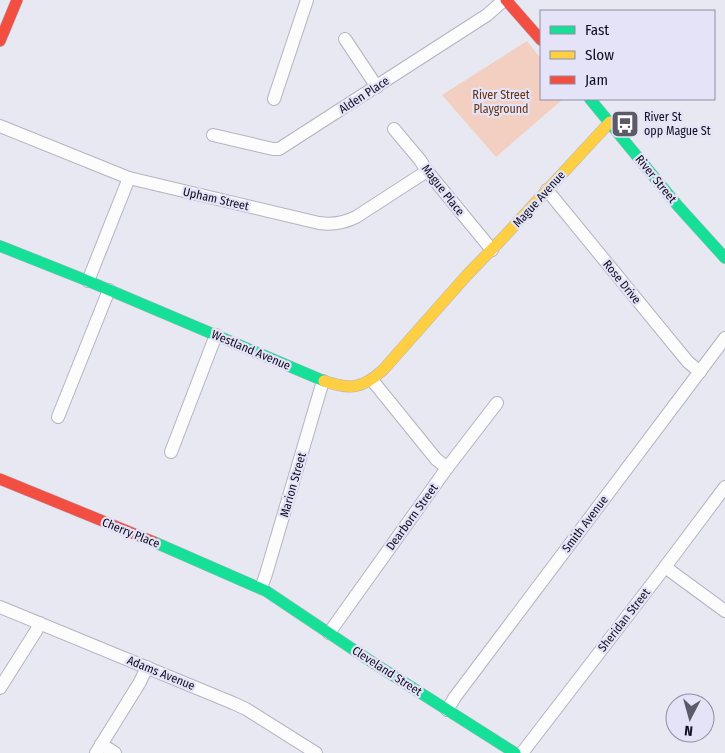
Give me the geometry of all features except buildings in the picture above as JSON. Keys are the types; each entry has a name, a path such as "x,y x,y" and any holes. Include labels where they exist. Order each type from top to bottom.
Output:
{"street":[{"path":"274,99 307,0"},
{"path":"505,0 540,39"},
{"name":"Alden Place","path":"213,135 279,149 486,16 505,0"},
{"path":"0,42 13,1"},
{"path":"345,39 377,87"},
{"name":"River Street","path":"591,100 686,215 725,258"},
{"name":"Mague Avenue","path":"467,275 610,122"},
{"name":"Upham Street","path":"0,126 129,178 314,222 330,224 347,221 362,214 426,171"},
{"name":"Mague Place","path":"394,129 420,160 426,171 492,250"},
{"path":"88,281 129,178"},
{"name":"Rose Drive","path":"547,190 688,362 700,372"},
{"name":"Westland Avenue","path":"0,246 88,281 323,381 340,387 350,388 360,386 372,380 467,275"},
{"path":"58,417 109,290"},
{"path":"171,452 216,335"},
{"name":"Smith Avenue","path":"447,710 455,696 725,338"},
{"path":"372,380 436,458 447,468"},
{"name":"Marion Street","path":"261,588 323,381"},
{"name":"Dearborn Street","path":"329,633 447,468 497,403"},
{"name":"Cherry Place","path":"0,479 184,554 261,588"},
{"name":"Sheridan Street","path":"522,753 725,487"},
{"path":"665,567 725,611"},
{"name":"Cleveland Street","path":"261,588 515,753"},
{"name":"Adams Avenue","path":"0,607 233,702 316,753"},
{"path":"0,688 40,623"},
{"path":"115,753 98,749 140,682 147,667"}],"green space":[{"name":"River Street Playground","path":"527,41 540,58 540,100 562,100 496,157 442,95"}],"traffic: fast":[{"path":"591,100 678,206 725,258"},
{"path":"0,246 88,281 324,381"},
{"path":"154,542 266,591 375,664 515,753"}],"traffic: slow":[{"path":"324,381 341,386 355,386 369,381 383,370 467,275 610,122"}],"traffic: jam":[{"path":"0,41 17,0"},
{"path":"506,0 540,39"},
{"path":"0,479 154,542"}],"place":[{"name":"River St opp Mague St","path":"625,124"}]}
